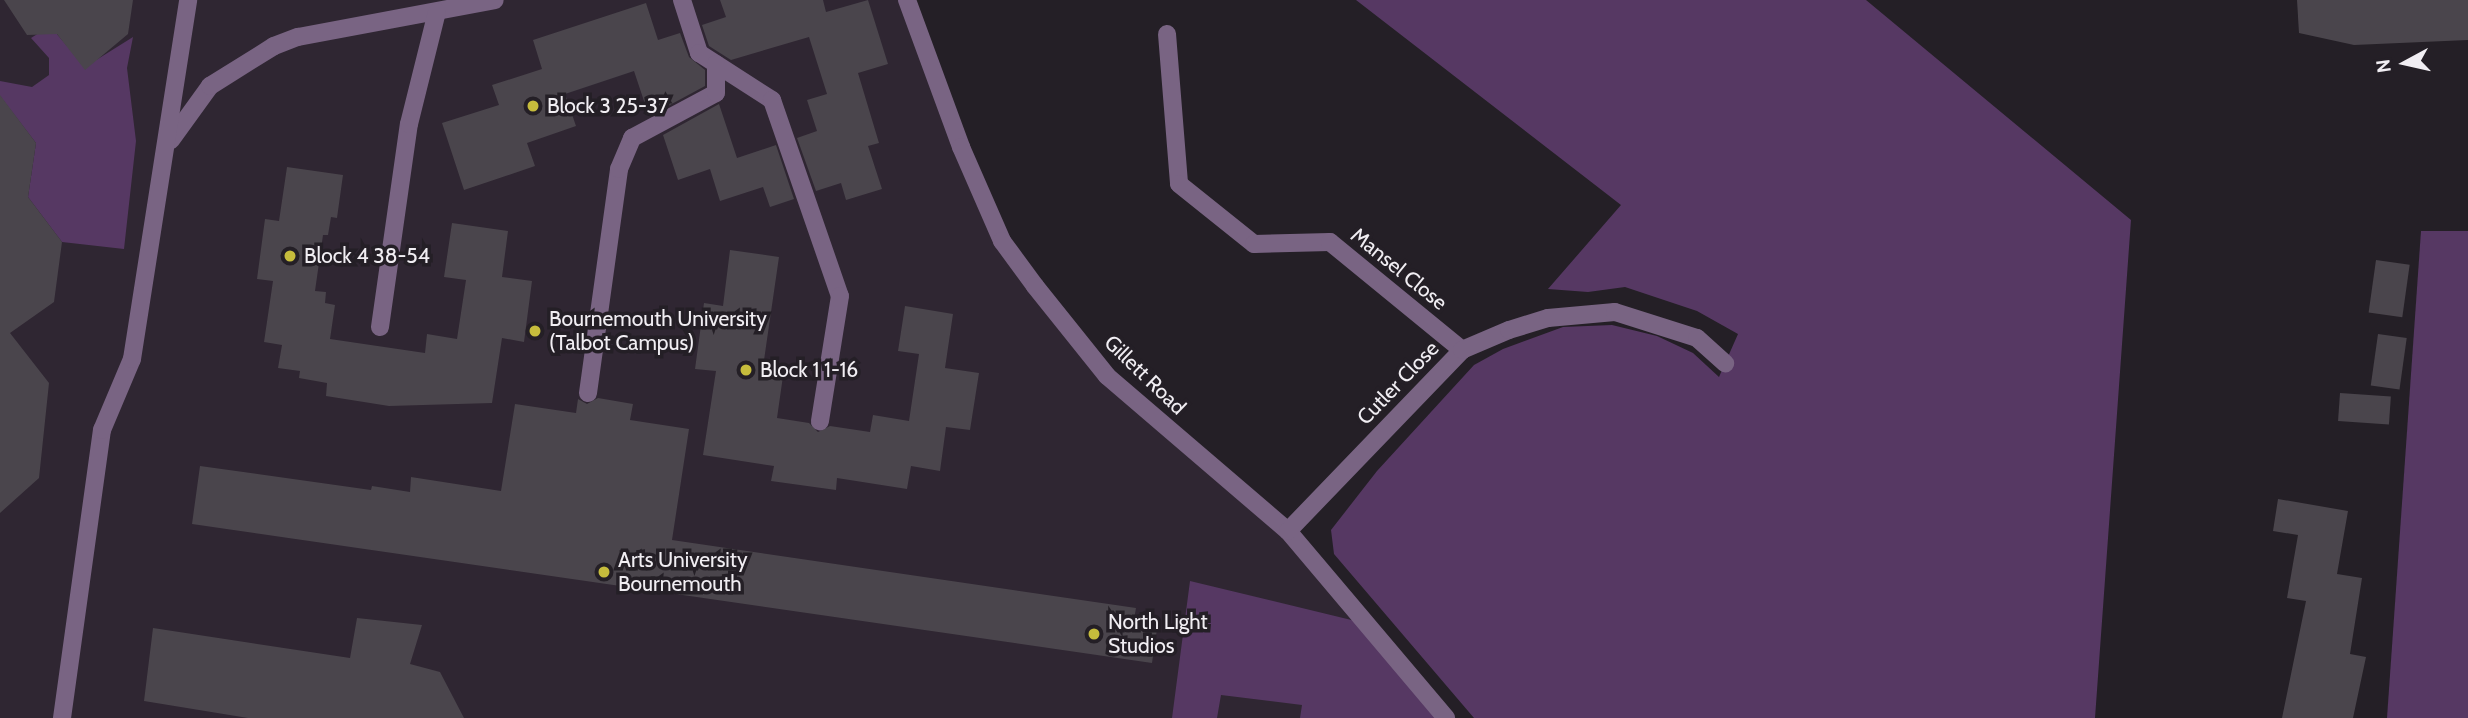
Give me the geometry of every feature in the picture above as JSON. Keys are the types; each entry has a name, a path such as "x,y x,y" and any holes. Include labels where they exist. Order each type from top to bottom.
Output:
{"street":[{"path":"62,718 102,430 132,359 188,0"},
{"path":"165,149 209,86 274,46 298,37 495,0"},
{"path":"681,0 699,53 772,100 840,296 820,421"},
{"name":"Gillett Road","path":"907,0 961,147 1002,241 1018,264 1107,376 1288,531 1446,718"},
{"path":"380,327 409,124 437,12"},
{"name":"Mansel Close","path":"1167,34 1179,184 1254,244 1330,242 1462,350"},
{"path":"588,393 619,169 632,138 716,93 716,64"},
{"name":"Cutler Close","path":"1288,531 1462,350 1548,318 1615,312 1697,338 1725,363"}],"shaded area":[{"name":"Bournemouth University (Talbot Campus)","path":"0,0 907,0 1002,241 1107,376 1288,531 1446,718 0,718"},
{"path":"1356,0 1866,0 2131,220 2095,718 1474,718 1334,554 1331,530 1377,471 1474,365 1503,349 1563,327 1612,325 1657,336 1693,353 1719,377 1738,334 1697,311 1625,287 1588,292 1548,289 1621,205"},
{"path":"50,26 85,67 133,37 127,68 136,141 124,249 62,242 28,197 36,143 0,96 0,81 32,87 49,75 49,58 31,38"},
{"path":"2421,231 2468,231 2468,718 2387,718"},
{"path":"1190,581 1372,625 1446,718 1300,718 1302,705 1221,695 1217,718 1172,718"}],"building":[{"path":"4,0 133,0 128,34 85,70 57,34 27,35"},
{"path":"720,0 823,0 826,12 868,0 888,64 858,73 879,143 868,146 882,189 846,200 841,183 816,191 797,138 817,131 807,100 827,94 809,37 731,60 709,46 702,25 726,17"},
{"path":"2297,0 2468,0 2468,40 2354,45 2299,33"},
{"name":"Block 3 25-37","path":"646,3 658,40 680,33 689,57 705,70 705,86 655,113 654,108 647,110 634,71 565,94 576,126 527,143 535,166 464,190 442,123 499,105 492,85 542,69 533,40"},
{"path":"0,95 36,143 28,197 62,242 54,302 10,333 49,383 39,478 0,513"},
{"path":"719,104 737,158 776,145 794,199 770,207 763,187 720,201 710,169 678,180 663,135"},
{"name":"Block 4 38-54","path":"287,167 343,175 337,218 331,217 328,235 323,235 315,291 326,292 325,303 335,305 330,339 425,353 427,334 457,339 466,280 444,277 452,223 508,231 502,277 532,281 524,342 502,338 492,403 389,406 326,396 327,383 299,378 300,371 278,368 282,345 264,342 273,281 257,279 265,219 279,221"},
{"name":"Block 1 1-16","path":"730,250 779,257 763,367 784,369 777,418 809,423 818,432 830,426 870,432 873,415 909,421 919,354 898,351 905,306 953,314 945,368 979,373 970,430 946,427 940,471 911,466 907,489 837,478 836,490 771,481 774,466 703,455 716,371 695,369 704,303 723,306"},
{"path":"2376,260 2410,265 2402,317 2369,312"},
{"path":"2378,334 2407,338 2399,390 2371,385"},
{"path":"2340,393 2391,397 2389,424 2338,421"},
{"path":"598,398 633,404 630,420 689,429 672,540 1136,608 1134,619 1158,622 1152,663 192,524 200,466 371,490 372,486 410,492 411,477 501,491 515,404 576,413 578,399 587,404"},
{"path":"2278,499 2348,511 2337,574 2362,578 2350,654 2366,657 2353,718 2282,718 2306,601 2287,598 2298,535 2273,531"},
{"path":"357,618 422,625 410,664 440,672 464,718 248,718 144,701 153,628 350,658"}],"place":[{"name":"Block 3 25-37","path":"533,106"},
{"name":"Block 4 38-54","path":"290,256"},
{"name":"Bournemouth University (Talbot Campus)","path":"535,331"},
{"name":"Block 1 1-16","path":"746,370"},
{"name":"Arts University Bournemouth","path":"604,572"},
{"name":"North Light Studios","path":"1094,634"}]}
